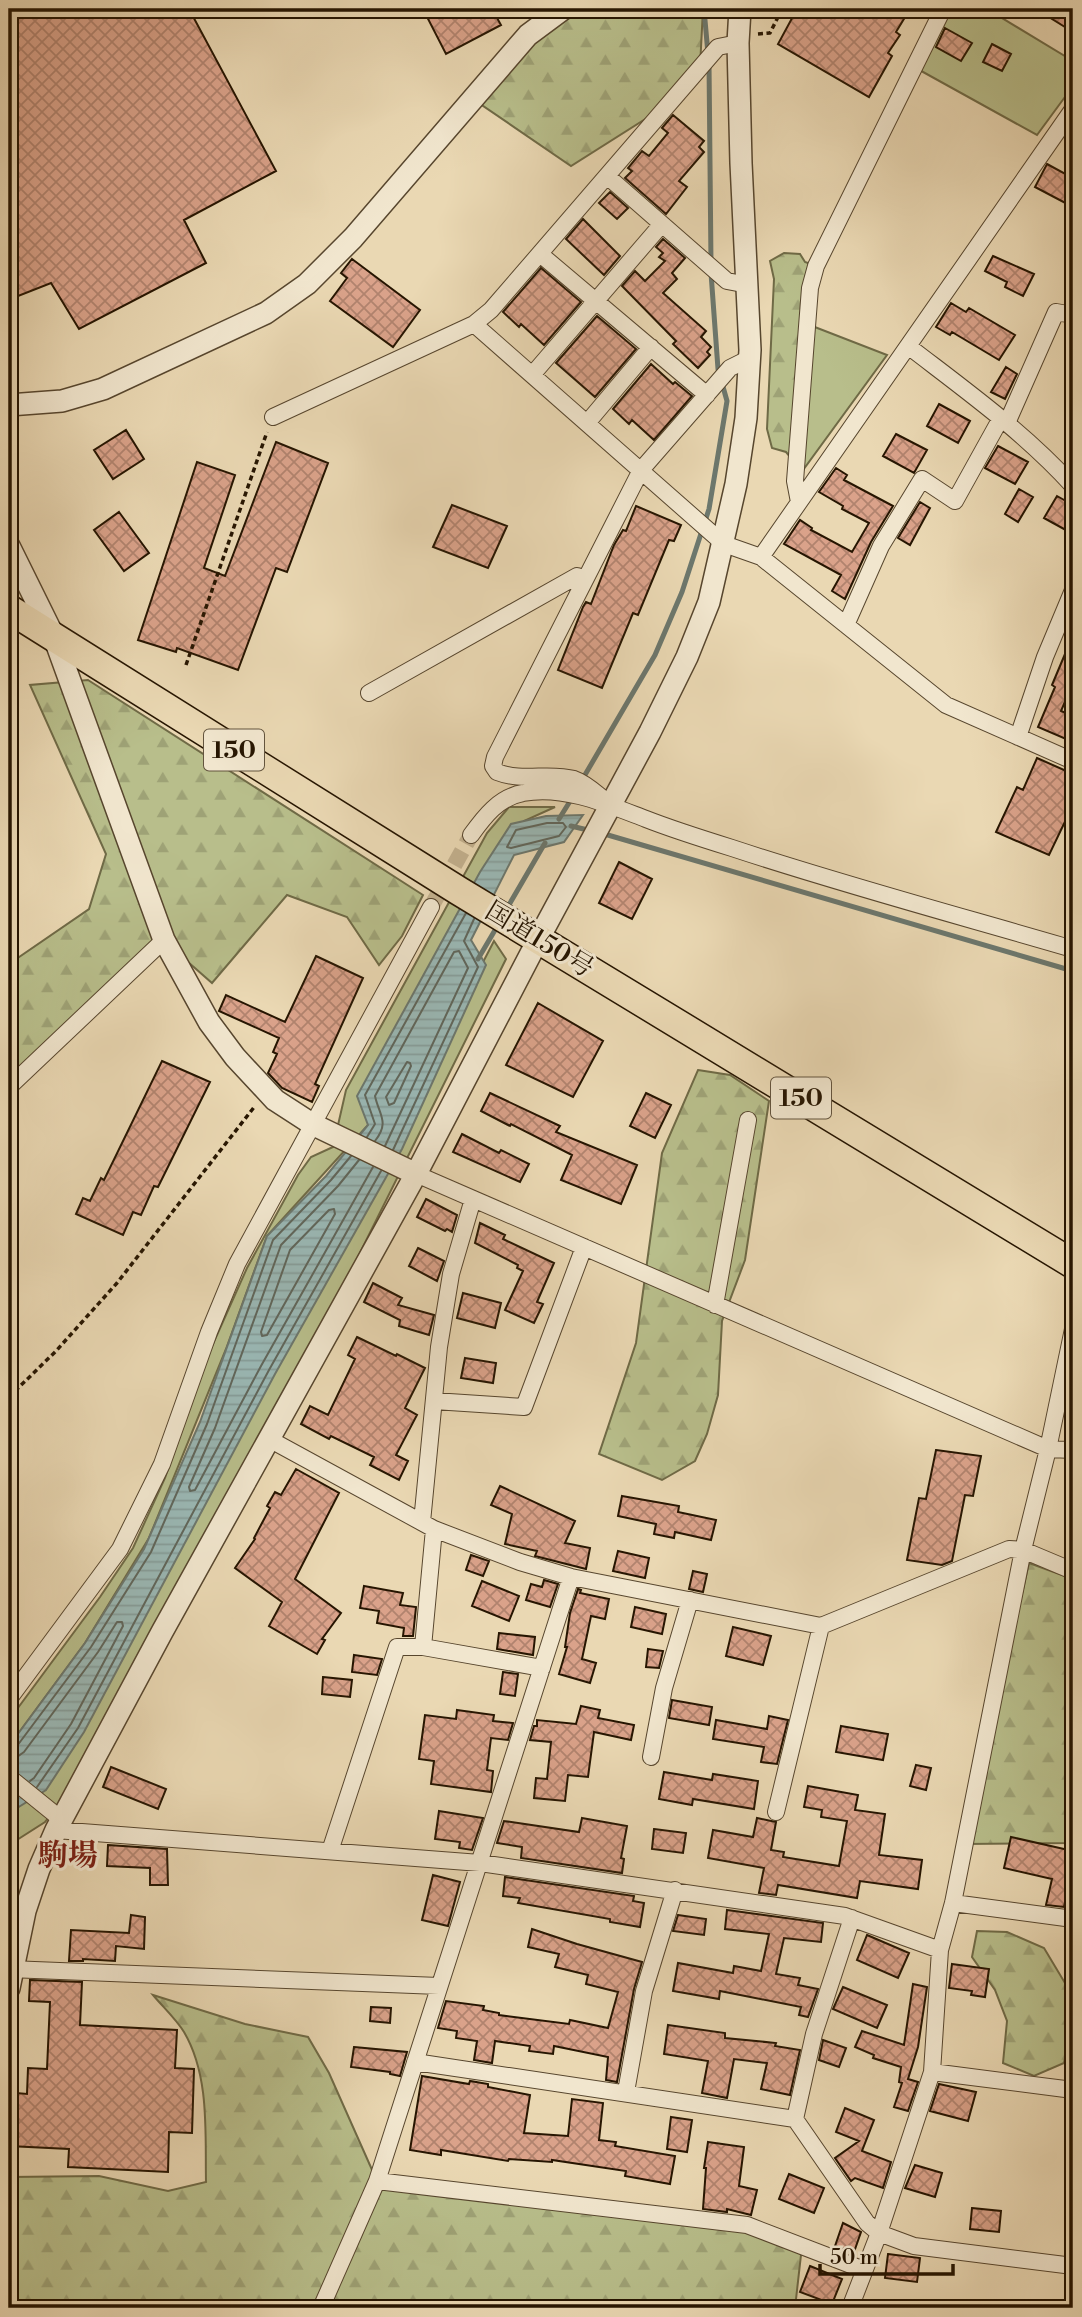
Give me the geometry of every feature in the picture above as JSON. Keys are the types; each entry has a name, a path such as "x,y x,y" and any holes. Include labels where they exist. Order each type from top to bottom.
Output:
{"highway":[{"name":"国道150号","path":"9,609 459,891 1073,1264"}],"street":[{"path":"9,405 62,401 103,389 265,313 307,284 353,238 528,35 563,9"},
{"path":"439,1986 10,1975 25,1910 39,1869 59,1825 269,1440 533,935 590,845 687,657 709,602 724,544 746,418 750,358 738,39 740,9"},
{"path":"799,502 794,481 810,288 816,266 943,9"},
{"path":"273,417 474,324 491,310 718,47 738,39"},
{"path":"761,557 1073,109"},
{"path":"607,176 727,281 748,285"},
{"path":"532,375 662,224"},
{"path":"540,254 707,396"},
{"path":"846,625 881,546 922,479 955,501 1004,421 1056,312 1073,315"},
{"path":"474,324 724,544 761,557 946,705 1073,761"},
{"path":"908,346 1004,421 1053,463 1073,486"},
{"path":"587,423 651,348"},
{"path":"608,809 588,787 574,779 506,776 497,772 493,766 495,757 641,470 730,369 750,358"},
{"path":"9,545 54,637 163,940 209,1022 235,1056 275,1100 312,1124 473,1199 1048,1449 1073,1450"},
{"path":"369,693 577,576 585,579"},
{"path":"1018,737 1045,657 1073,590"},
{"path":"471,835 487,813 506,799 522,793 562,794 734,849 1073,949"},
{"path":"9,1699 120,1549 162,1464 209,1332 237,1264 431,907"},
{"path":"9,1087 163,940"},
{"path":"715,1305 748,1120"},
{"path":"423,1647 434,1401 451,1274 473,1199"},
{"path":"434,1401 524,1407 584,1247"},
{"path":"850,2308 879,2233 932,2072 940,1950 953,1903 1023,1550 1073,1329"},
{"path":"269,1440 428,1526 520,1562 572,1577 821,1626 1009,1549 1023,1550 1073,1571"},
{"path":"321,2308 377,2181 572,1577"},
{"path":"651,1757 664,1688 690,1600"},
{"path":"776,1812 821,1626"},
{"path":"330,1851 397,1647 423,1647 542,1668"},
{"path":"9,1777 45,1807 59,1825 480,1863 675,1890 852,1918 940,1950"},
{"path":"626,2092 644,1991 675,1890"},
{"path":"953,1903 1073,1919"},
{"path":"795,2119 814,2034 852,1918"},
{"path":"415,2062 795,2119 867,2223 879,2233 914,2246 1073,2266"},
{"path":"932,2072 1073,2090"},
{"path":"377,2181 747,2225 864,2270"}],"path":[{"path":"738,39 770,33 782,9"},
{"path":"186,665 273,417"},
{"path":"9,1397 56,1351 117,1283 267,1091"}],"green space":[{"path":"567,9 703,9 700,67 669,104 571,166 473,99"},
{"path":"943,9 987,9 1073,61 1073,86 1037,135 914,67"},
{"path":"784,253 800,254 805,262 816,266 796,464 786,452 772,448 767,429 774,279 770,261"},
{"path":"807,324 887,355 795,481"},
{"path":"88,680 423,895 402,936 379,965 347,917 287,895 212,983 163,940 9,1087 9,964 89,909 106,854 30,685"},
{"path":"509,807 555,807 524,821 368,1125 267,1236 226,1349 149,1538 85,1643 9,1746 9,1720 133,1548 165,1478 204,1364 247,1268 298,1175 311,1157 333,1147 346,1090 487,833"},
{"path":"494,941 506,959 340,1293 61,1803 45,1822 9,1845 9,1810 87,1725"},
{"path":"698,1070 730,1075 769,1101 745,1260 722,1321 718,1395 707,1434 695,1461 662,1480 599,1454 636,1343 662,1153"},
{"path":"1029,1563 1073,1579 1073,1843 965,1844"},
{"path":"977,1931 1007,1932 1044,1948 1065,1983 1072,2026 1064,2063 1034,2076 1003,2063 1007,2021 995,1990 972,1957"},
{"path":"153,1995 245,2024 308,2037 329,2073 377,2181 709,2220 802,2246 795,2308 9,2308 9,2177 99,2176 168,2191 206,2182 204,2106 198,2067 184,2032"}],"water":[{"path":"583,815 564,842 514,855 471,940 486,965 402,1149 275,1374 84,1732 46,1790 9,1813 9,1746 85,1643 144,1549 200,1422 267,1236 326,1176 368,1125 357,1096 480,872 511,824 546,816"}],"building":[{"path":"9,9 189,9 276,171 184,220 206,263 79,329 51,283 13,298 9,291"},
{"path":"433,9 492,9 501,25 446,54 425,13"},
{"path":"797,9 910,9 896,32 900,35 888,53 892,56 869,97 778,44"},
{"path":"1036,9 1073,9 1073,32"},
{"path":"945,28 972,43 961,61 936,47"},
{"path":"992,44 1011,54 1002,71 983,62"},
{"path":"673,115 704,141 699,147 704,152 679,181 687,187 666,214 625,178 632,171 628,168 642,151 649,156 668,133 662,128"},
{"path":"1047,164 1073,178 1073,207 1035,187"},
{"path":"610,192 628,208 617,219 599,203"},
{"path":"583,219 620,256 604,275 566,239"},
{"path":"663,239 685,258 672,273 677,279 663,293 706,331 701,337 711,347 707,352 710,355 698,368 673,344 676,341 622,286 635,271 645,281 665,261 659,257 663,253 656,247"},
{"path":"993,256 1034,274 1023,296 1005,287 1007,282 985,271"},
{"path":"352,259 420,310 393,347 330,301 347,278 341,273"},
{"path":"541,268 581,302 544,345 503,312"},
{"path":"951,303 966,312 969,308 1015,335 999,360 952,332 950,335 936,327"},
{"path":"597,316 636,349 595,397 556,363"},
{"path":"651,364 673,384 675,382 692,396 654,440 632,420 629,424 613,409"},
{"path":"1006,367 1017,374 1005,399 991,392"},
{"path":"939,404 970,421 958,443 927,426"},
{"path":"126,430 144,459 113,479 94,450"},
{"path":"896,434 927,450 914,473 883,456"},
{"path":"276,442 328,463 287,572 276,568 238,670 177,648 176,652 138,640 197,462 235,475 204,568 225,576"},
{"path":"998,446 1028,462 1015,484 985,468"},
{"path":"836,468 847,475 844,480 893,506 871,542 845,599 832,591 841,575 784,544 800,520 812,528 811,530 852,552 869,523 842,509 843,506 819,492"},
{"path":"1019,489 1033,497 1018,522 1005,514"},
{"path":"1057,496 1073,505 1073,534 1044,518"},
{"path":"920,502 930,508 910,545 898,538"},
{"path":"452,505 507,526 488,568 433,547"},
{"path":"636,506 681,525 674,541 669,540 638,615 633,613 602,688 558,670 583,607 586,602 591,604 614,545 623,530 626,531"},
{"path":"119,512 149,553 124,571 94,530"},
{"path":"1073,635 1073,683 1061,711 1073,716 1073,742 1038,727"},
{"path":"1037,758 1073,774 1073,805 1049,855 996,832 1017,787 1023,790"},
{"path":"619,862 652,879 632,919 599,903"},
{"path":"316,956 363,978 315,1084 319,1086 312,1102 282,1088 268,1073 277,1054 273,1052 279,1038 219,1011 226,995 285,1022"},
{"path":"538,1003 603,1041 573,1097 506,1065"},
{"path":"162,1061 210,1082 158,1187 154,1186 141,1215 133,1212 123,1235 76,1214 83,1198 90,1201 101,1178 104,1180"},
{"path":"490,1093 560,1126 556,1132 637,1165 621,1204 561,1180 572,1155 481,1111"},
{"path":"646,1093 671,1105 655,1138 630,1126"},
{"path":"462,1134 499,1153 501,1150 529,1164 520,1182 453,1152"},
{"path":"426,1199 457,1215 452,1232 417,1217"},
{"path":"480,1223 505,1235 503,1239 554,1263 537,1302 543,1304 534,1323 505,1310 523,1271 517,1268 518,1265 475,1243"},
{"path":"418,1248 444,1261 437,1281 409,1266"},
{"path":"373,1283 402,1298 398,1305 434,1315 429,1335 399,1326 400,1320 364,1302"},
{"path":"463,1293 501,1303 495,1328 457,1318"},
{"path":"357,1337 425,1368 405,1408 417,1415 396,1455 408,1461 399,1480 370,1465 374,1457 331,1436 329,1439 301,1424 310,1406 328,1415 355,1359 348,1355"},
{"path":"465,1358 496,1363 493,1383 461,1378"},
{"path":"936,1450 981,1456 973,1496 965,1495 952,1561 942,1565 907,1560 919,1498 926,1499"},
{"path":"296,1469 339,1493 295,1579 341,1613 322,1639 325,1640 317,1654 269,1626 282,1602 235,1568 255,1539 275,1492 281,1495"},
{"path":"500,1486 575,1521 565,1543 590,1548 586,1569 535,1556 537,1551 505,1544 512,1514 491,1505"},
{"path":"622,1496 679,1506 678,1512 716,1520 711,1540 675,1532 674,1538 654,1534 656,1524 618,1516"},
{"path":"618,1551 649,1558 645,1578 613,1571"},
{"path":"471,1555 489,1561 483,1576 466,1570"},
{"path":"693,1571 707,1574 703,1592 689,1589"},
{"path":"544,1580 558,1584 550,1607 526,1600 531,1584 542,1587"},
{"path":"482,1581 519,1596 509,1621 472,1606"},
{"path":"364,1586 403,1593 400,1605 416,1607 413,1636 403,1636 404,1628 377,1623 379,1611 360,1608"},
{"path":"578,1589 581,1590 580,1593 609,1599 605,1619 591,1616 582,1659 596,1663 590,1683 559,1674 567,1647 570,1613"},
{"path":"635,1607 666,1614 662,1634 631,1627"},
{"path":"733,1627 771,1636 763,1665 726,1656"},
{"path":"499,1633 535,1637 533,1655 497,1649"},
{"path":"648,1649 663,1651 659,1668 646,1667"},
{"path":"354,1655 382,1659 377,1675 352,1672"},
{"path":"503,1672 518,1674 515,1696 500,1694"},
{"path":"323,1677 352,1680 350,1697 322,1694"},
{"path":"672,1700 712,1707 709,1725 669,1718"},
{"path":"581,1706 600,1710 598,1718 634,1725 631,1740 594,1732 588,1777 568,1775 565,1801 534,1798 536,1778 547,1779 551,1742 530,1740 537,1720 576,1724"},
{"path":"457,1710 494,1715 493,1721 513,1723 508,1740 491,1738 487,1770 493,1771 491,1792 431,1784 434,1761 419,1759 425,1715 456,1719"},
{"path":"769,1716 788,1720 777,1764 761,1762 764,1747 713,1739 716,1720 767,1729"},
{"path":"841,1726 888,1734 883,1760 836,1752"},
{"path":"916,1765 931,1768 926,1790 910,1786"},
{"path":"111,1767 166,1789 158,1809 103,1787"},
{"path":"664,1772 712,1780 713,1774 758,1781 754,1809 693,1799 692,1805 659,1799"},
{"path":"808,1786 858,1795 855,1810 885,1814 879,1855 922,1860 918,1889 860,1881 857,1898 778,1885 776,1895 759,1893 764,1868 708,1858 713,1830 753,1837 757,1818 776,1822 771,1850 784,1852 783,1857 839,1866 847,1821 821,1817 822,1810 804,1807"},
{"path":"439,1811 483,1818 472,1850 459,1848 460,1842 435,1839"},
{"path":"582,1818 627,1826 621,1858 624,1859 622,1873 521,1858 522,1847 497,1843 504,1821 579,1832"},
{"path":"654,1829 686,1833 683,1853 652,1849"},
{"path":"1011,1837 1073,1851 1073,1866 1064,1907 1046,1905 1052,1879 1004,1868"},
{"path":"108,1845 167,1849 168,1885 150,1885 150,1868 107,1866"},
{"path":"433,1875 460,1882 448,1926 422,1920"},
{"path":"505,1877 634,1896 633,1901 644,1903 640,1927 518,1903 520,1898 503,1896"},
{"path":"727,1910 823,1923 821,1942 784,1938 776,1974 800,1978 798,1985 818,1989 808,2017 799,2015 801,2007 720,1991 719,1999 673,1991 678,1963 733,1973 734,1966 761,1971 769,1934 725,1929"},
{"path":"131,1915 145,1917 144,1949 116,1946 115,1961 69,1961 71,1930 129,1933"},
{"path":"678,1915 706,1919 704,1935 673,1931"},
{"path":"532,1929 642,1962 634,1989 617,2082 606,2080 608,2057 554,2046 553,2054 529,2051 530,2046 495,2041 492,2063 474,2060 477,2041 456,2038 457,2031 438,2028 446,2001 484,2006 483,2010 499,2015 569,2024 570,2020 608,2028 618,1992 586,1984 588,1975 555,1967 559,1954 528,1947"},
{"path":"867,1935 909,1953 898,1978 857,1960"},
{"path":"952,1964 989,1969 985,1997 971,1995 972,1991 949,1988"},
{"path":"30,1980 82,1982 80,2025 177,2030 175,2068 194,2069 192,2133 169,2132 168,2172 68,2167 69,2149 9,2146 9,2128 15,2128 17,2093 27,2094 28,2068 47,2069 50,2002 29,2001"},
{"path":"913,1984 927,1987 918,2047 908,2079 918,2082 908,2111 894,2107 902,2083 899,2082 901,2067 873,2058 874,2055 855,2047 862,2031 904,2045"},
{"path":"843,1987 887,2005 877,2028 833,2009"},
{"path":"371,2007 391,2008 390,2023 370,2021"},
{"path":"668,2025 725,2033 725,2038 776,2043 775,2046 800,2050 790,2095 761,2089 767,2063 734,2059 727,2098 702,2093 708,2061 664,2054"},
{"path":"823,2040 846,2048 839,2067 819,2060"},
{"path":"354,2047 407,2052 400,2076 390,2072 351,2067"},
{"path":"422,2076 469,2084 470,2081 488,2084 488,2087 530,2095 524,2133 568,2136 572,2099 603,2103 599,2140 616,2142 615,2146 675,2156 670,2184 625,2176 626,2171 552,2160 508,2161 441,2150 441,2155 410,2150"},
{"path":"939,2084 976,2092 968,2121 930,2111"},
{"path":"845,2108 874,2120 862,2151 891,2162 883,2188 855,2178 851,2181 835,2158 859,2141 836,2132"},
{"path":"671,2117 692,2120 687,2152 667,2149"},
{"path":"708,2142 744,2147 739,2186 757,2190 751,2215 727,2209 727,2212 703,2209"},
{"path":"915,2165 942,2173 935,2197 905,2188"},
{"path":"789,2174 824,2188 814,2213 779,2199"},
{"path":"972,2208 1001,2211 999,2232 970,2229"},
{"path":"843,2223 861,2232 854,2252 835,2246"},
{"path":"888,2254 920,2258 917,2282 885,2278"},
{"path":"810,2266 842,2279 832,2304 800,2292"}],"waterway":[{"path":"704,9 708,54"},
{"path":"709,63 711,263"},
{"path":"582,780 655,655 682,592 709,509 727,401 718,369 711,273"},
{"path":"559,819 572,798"},
{"path":"571,826 592,831"},
{"path":"601,833 1073,971"},
{"path":"506,910 545,843"},
{"path":"478,959 498,925"}],"tunnel":[{"path":"431,907 471,835"}],"district":[{"name":"駒場","path":"68,1855"}]}
